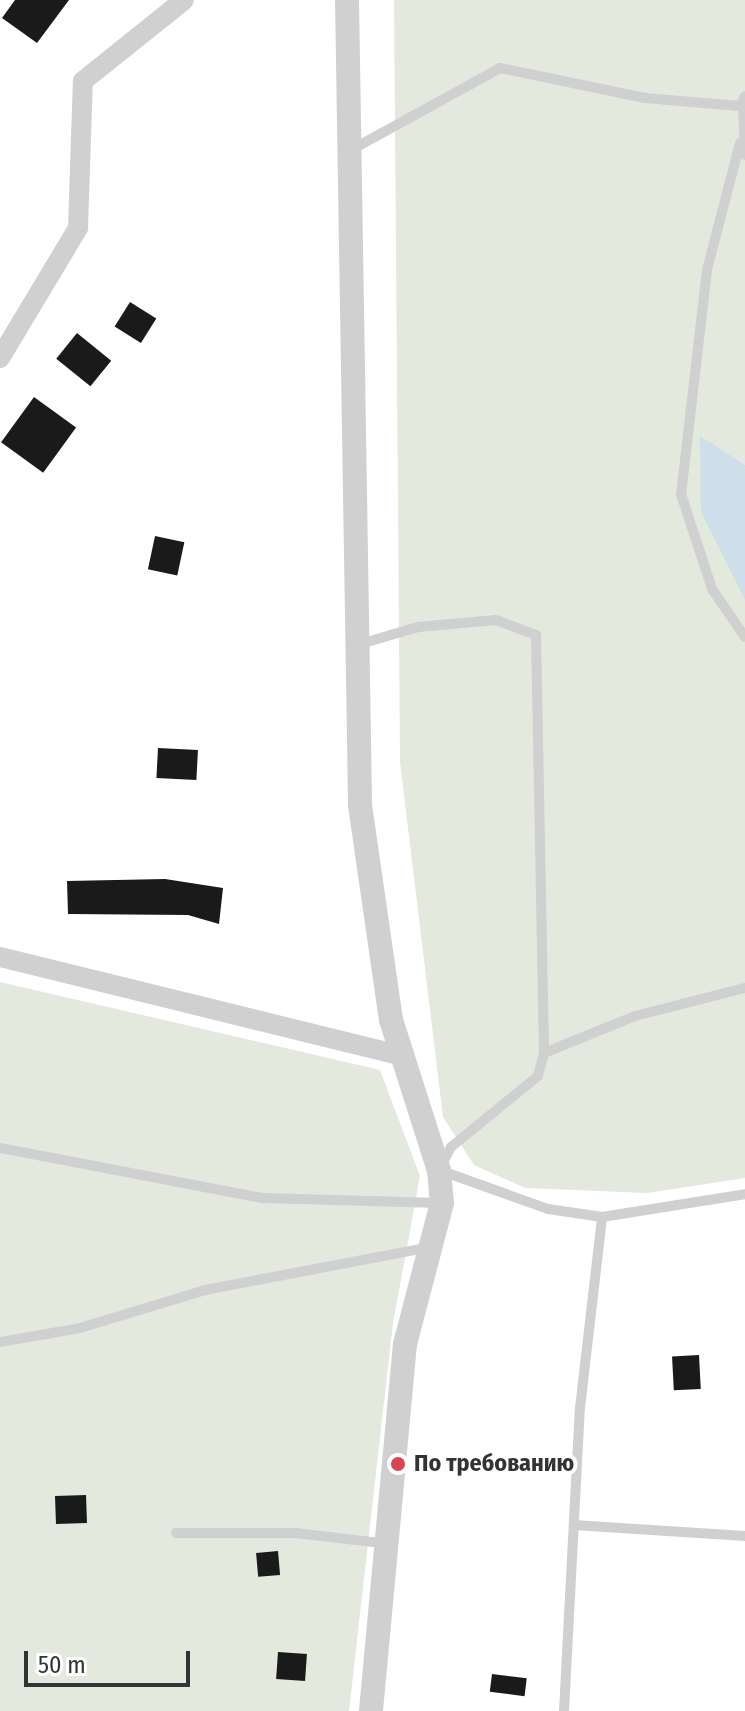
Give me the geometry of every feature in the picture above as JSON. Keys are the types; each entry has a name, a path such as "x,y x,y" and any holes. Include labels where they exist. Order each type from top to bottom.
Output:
{"street":[{"path":"0,358 78,228 83,81 184,0"},
{"path":"347,0 360,805 403,1056 439,1170 442,1203 405,1344 382,1543 371,1711"},
{"path":"0,957 403,1056"}],"lane":[{"path":"349,151 500,68 645,98 743,102 740,143 707,270 681,494 712,589 745,637"},
{"path":"740,143 745,155"},
{"path":"357,645 418,627 496,620 536,635 544,1053 538,1076 451,1147 439,1170 548,1209 602,1217 745,1194"},
{"path":"544,1053 635,1016 745,988"},
{"path":"0,1148 263,1198 442,1203"},
{"path":"564,1711 574,1525 602,1217"},
{"path":"0,1342 80,1328 205,1290 430,1247"},
{"path":"574,1525 745,1536"},
{"path":"176,1533 295,1533 382,1543"}],"shaded area":[{"path":"394,0 745,0 745,1178 647,1193 525,1188 474,1165 443,1117 400,762"},
{"path":"0,982 380,1070 420,1176 393,1323 349,1711 0,1711"}],"water":[{"path":"700,436 745,465 745,600 701,512"}],"building":[{"path":"15,0 69,0 37,43 2,18"},
{"path":"130,302 156,318 141,343 115,327"},
{"path":"77,333 111,361 90,386 56,359"},
{"path":"34,397 76,428 43,473 1,442"},
{"path":"155,536 184,542 177,575 148,569"},
{"path":"158,748 198,750 196,780 156,778"},
{"path":"165,879 223,888 219,924 188,915 68,914 67,881"},
{"path":"699,1355 701,1389 674,1390 672,1356"},
{"path":"86,1495 87,1523 56,1524 55,1496"},
{"path":"278,1551 280,1575 258,1577 256,1553"},
{"path":"278,1652 307,1654 305,1681 276,1679"},
{"path":"492,1674 527,1678 525,1696 490,1692"}],"place":[{"name":"По требованию","path":"398,1464"}]}
